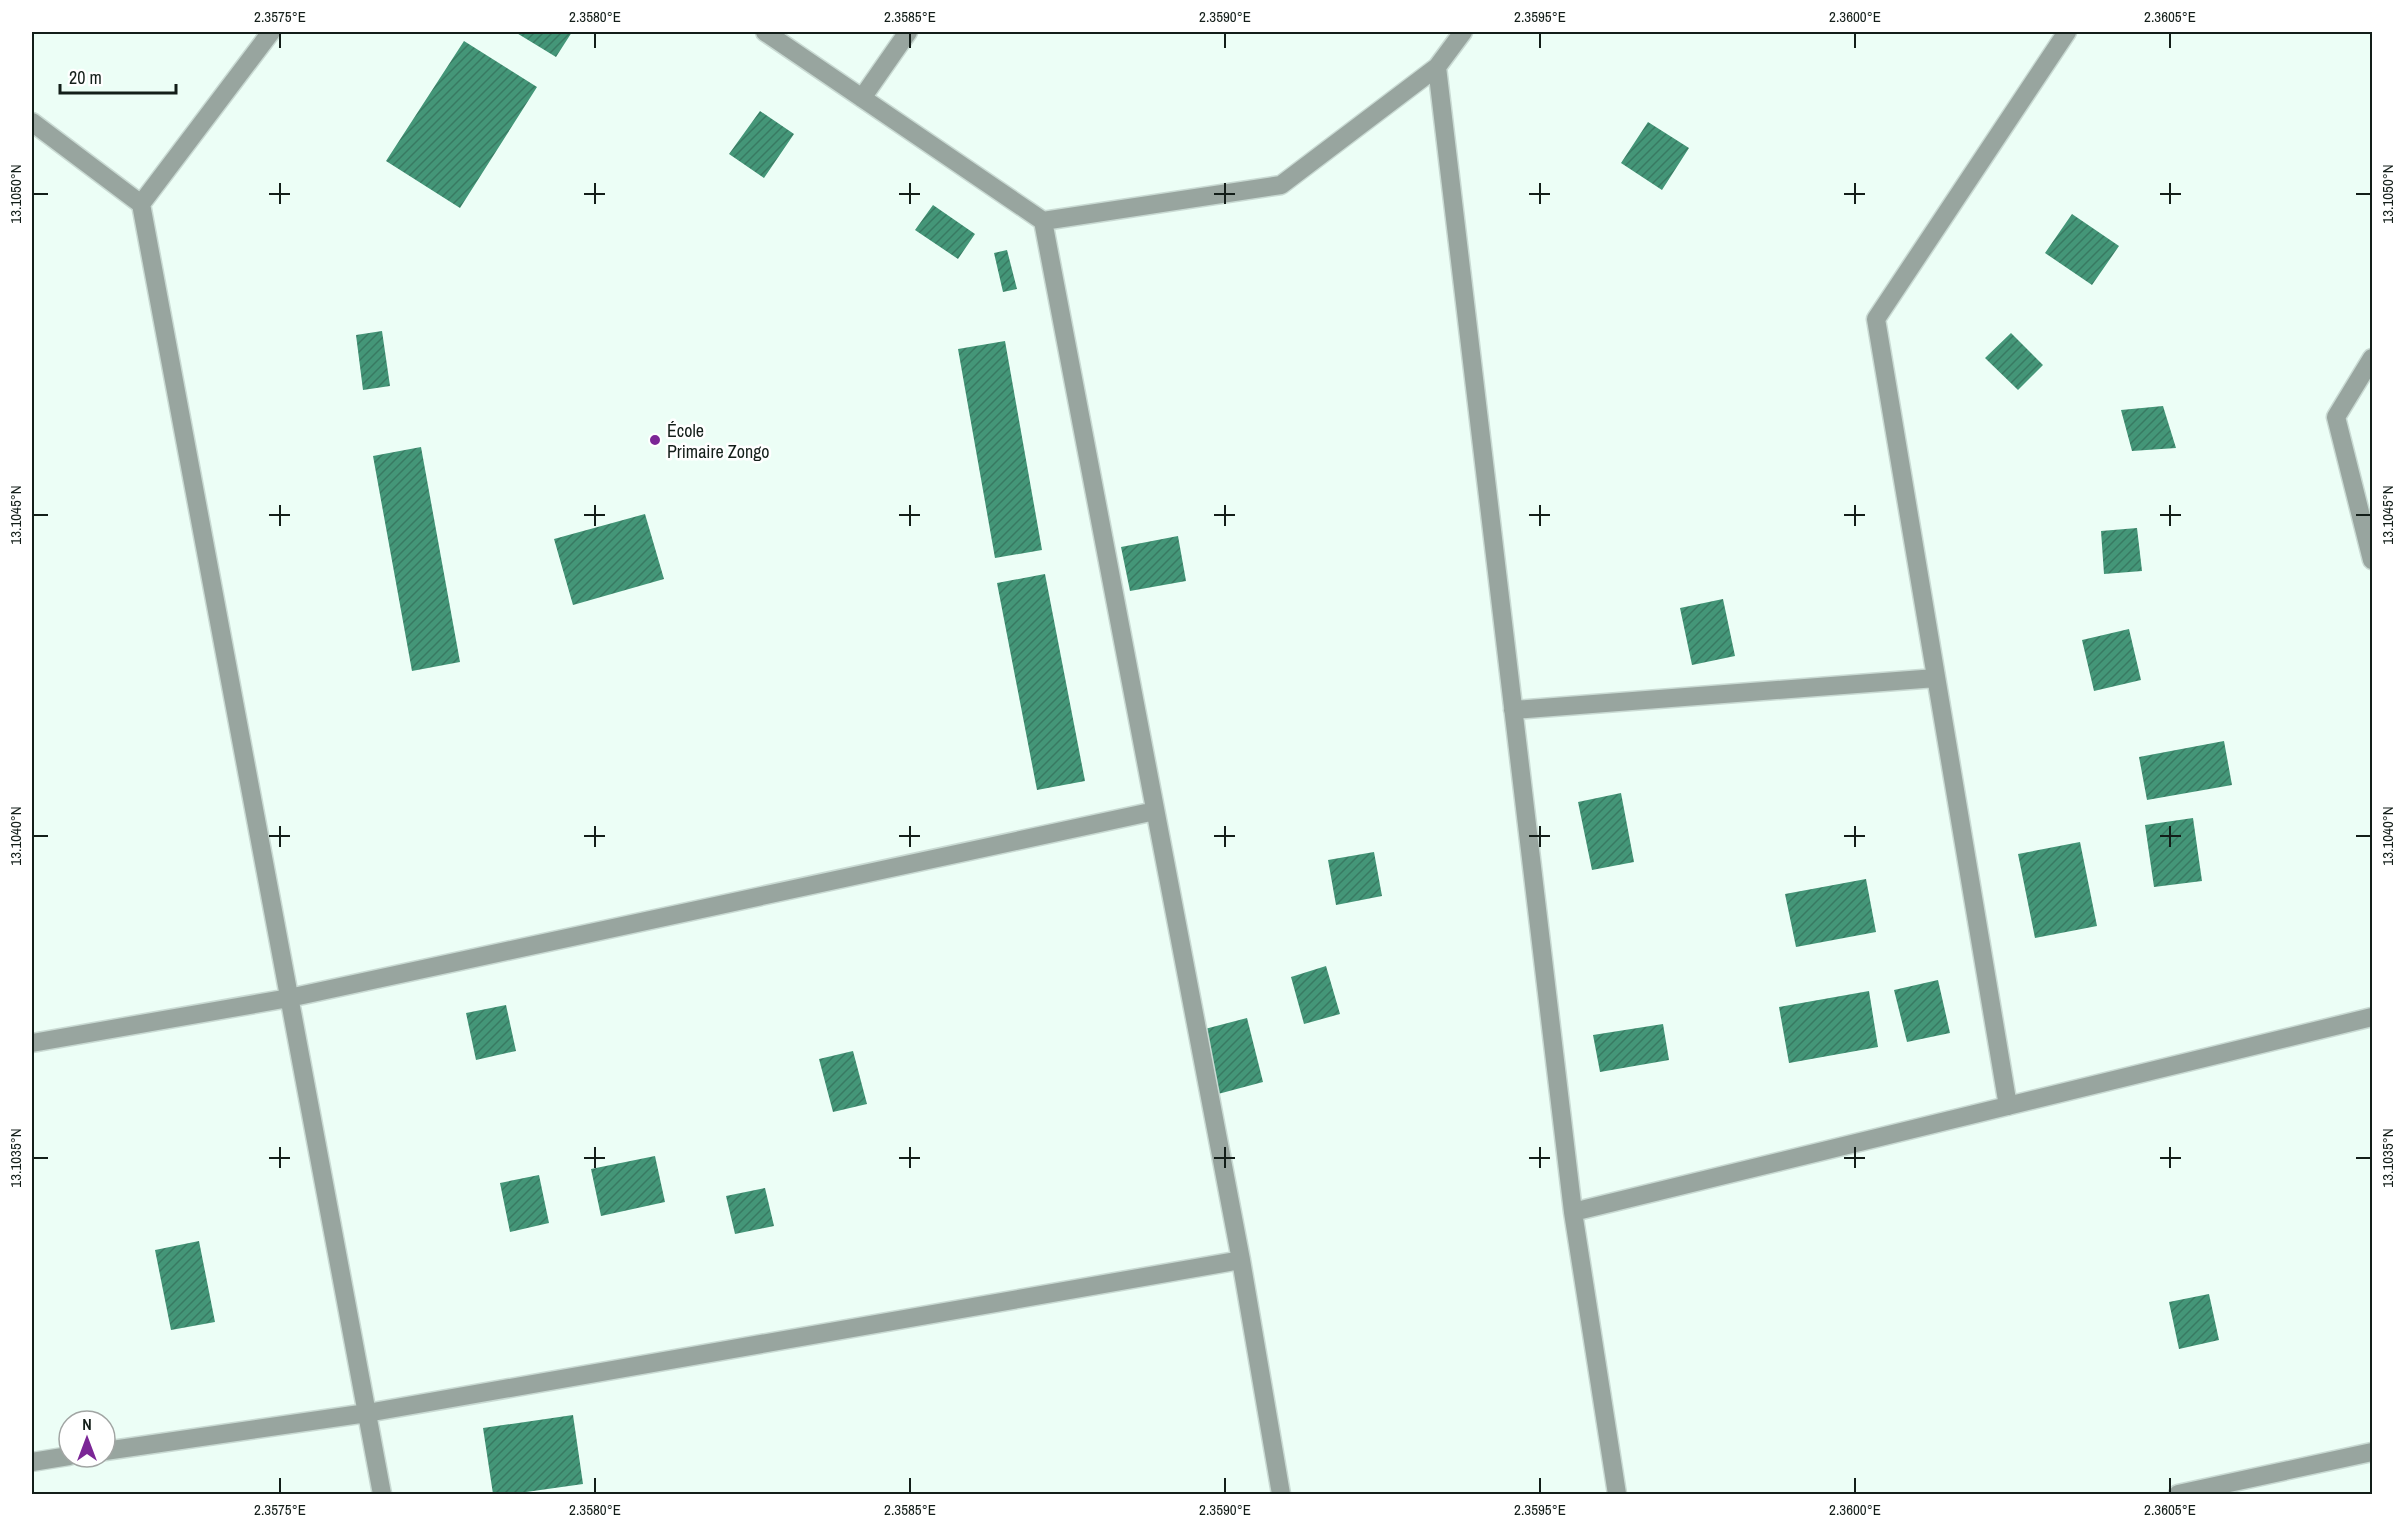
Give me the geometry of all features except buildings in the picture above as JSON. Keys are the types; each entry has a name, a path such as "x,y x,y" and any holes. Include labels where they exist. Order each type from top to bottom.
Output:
{"street":[{"path":"141,204 271,32"},
{"path":"765,32 1043,221 1281,185 1437,67 1463,32"},
{"path":"862,98 908,32"},
{"path":"2008,1106 1876,319 2067,32"},
{"path":"1437,67 1573,1212 1617,1494"},
{"path":"32,122 141,204 382,1494"},
{"path":"1043,221 1241,1260 1281,1494"},
{"path":"2373,357 2336,417 2373,560"},
{"path":"1513,710 1936,678"},
{"path":"32,1043 289,998 1155,811"},
{"path":"1573,1212 2373,1017"},
{"path":"117,1449 366,1413 1241,1260"},
{"path":"2178,1494 2373,1452"},
{"path":"32,1462 57,1458"}],"place":[{"name":"École Primaire Zongo","path":"655,440"}]}
